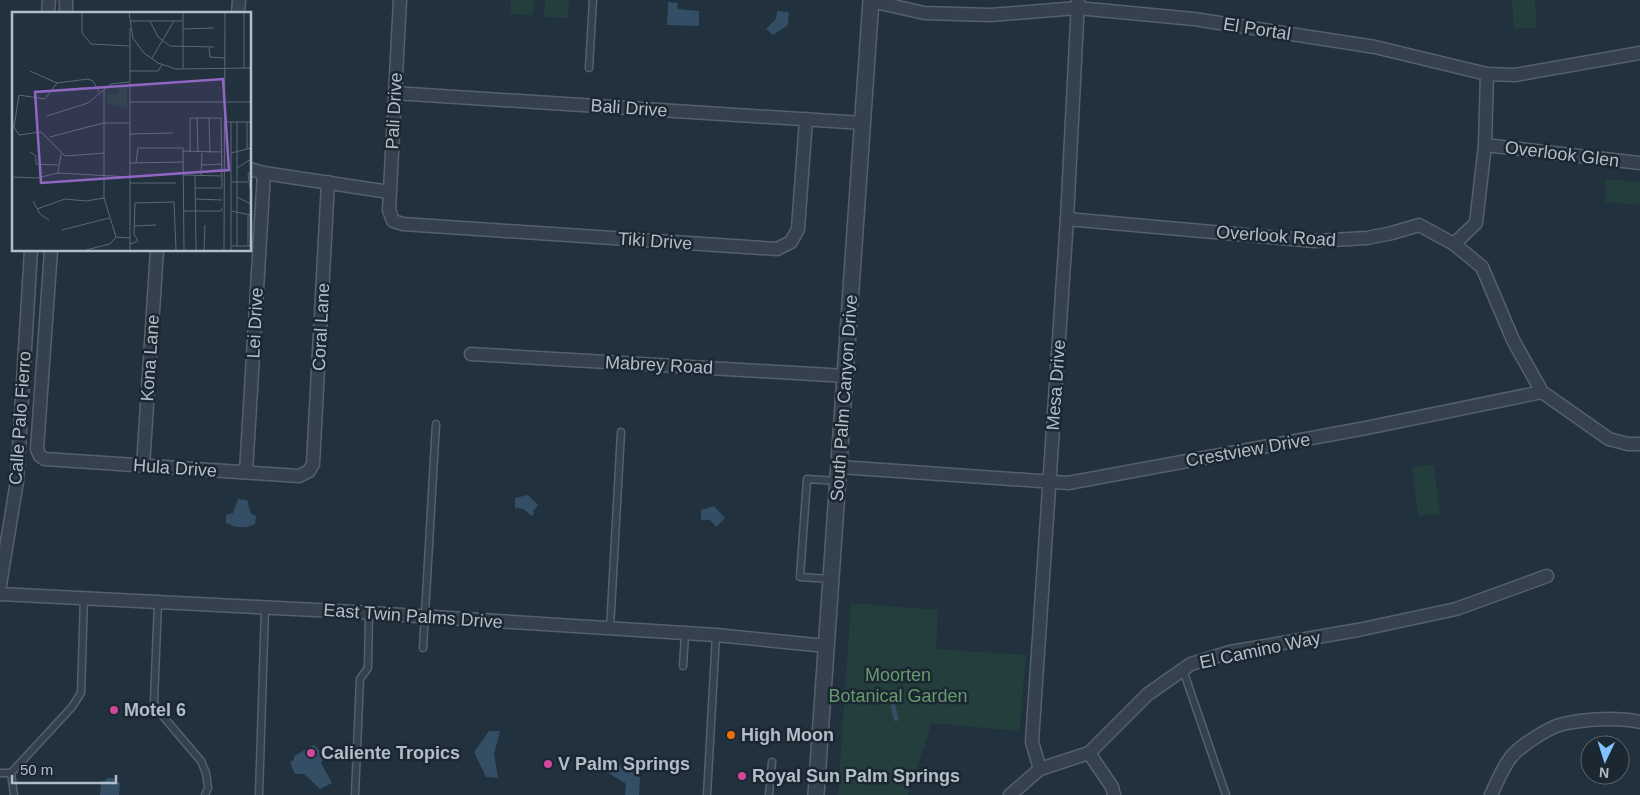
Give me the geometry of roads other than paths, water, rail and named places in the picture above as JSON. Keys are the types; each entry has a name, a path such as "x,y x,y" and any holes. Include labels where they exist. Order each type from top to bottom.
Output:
{"street":[{"name":"Pali Drive","path":"394,220 389,210 389,192 400,0"},
{"name":"El Portal","path":"871,0 924,13 990,15 1078,4 1194,19 1374,47 1487,74 1516,75 1640,53"},
{"name":"South Palm Canyon Drive","path":"816,795 871,0"},
{"name":"Mesa Drive","path":"1040,769 1032,742 1067,219 1078,4"},
{"name":"Overlook Glen","path":"1454,244 1476,223 1485,145 1487,74"},
{"name":"Bali Drive","path":"394,93 863,123"},
{"name":"Tiki Drive","path":"394,220 403,224 778,249 791,242 798,228 806,119"},
{"name":"Overlook Glen","path":"1485,145 1640,163"},
{"path":"251,169 264,173 389,192"},
{"name":"Lei Drive","path":"246,472 264,173"},
{"name":"Coral Lane","path":"309,471 313,464 328,182"},
{"name":"Overlook Road","path":"1067,219 1314,241 1367,238 1392,233 1419,224 1454,244 1482,267 1513,340 1542,392"},
{"name":"Calle Palo Fierro","path":"0,585 17,481 31,251"},
{"name":"Hula Drive","path":"51,251 37,449 40,456 45,459 299,476 309,471"},
{"name":"Kona Lane","path":"142,466 156,251"},
{"name":"Mabrey Road","path":"471,354 846,376"},
{"path":"1542,392 1608,439 1628,444 1640,444"},
{"name":"Crestview Drive","path":"839,474 1078,482 1366,428 1542,392"},
{"name":"El Camino Way","path":"1010,795 1040,769 1089,753 1148,694 1191,664 1230,652 1358,630 1456,609 1547,576"},
{"name":"East Twin Palms Drive","path":"0,594 716,635 826,646"},
{"path":"1490,795 1512,756 1530,740 1561,724 1622,719 1640,722"},
{"path":"1089,753 1112,787 1114,795"}],"lane":[{"path":"589,68 593,0"},
{"path":"423,648 436,424"},
{"path":"610,629 621,432"},
{"path":"830,579 800,577 807,480 839,474"},
{"path":"0,773 11,773 72,706 80,694 84,598"},
{"path":"158,602 154,701 156,708 202,761 208,788 205,795"},
{"path":"259,795 265,608"},
{"path":"355,795 360,679 368,668 370,614"},
{"path":"683,666 685,634"},
{"path":"707,795 716,635"},
{"path":"1182,670 1226,795"},
{"path":"769,795 772,762"},
{"path":"11,773 14,795"}],"water":[{"path":"668,2 678,3 677,9 699,11 699,26 667,25"},
{"path":"777,11 789,12 788,25 773,35 766,29 776,19"},
{"path":"528,495 538,505 531,516 524,509 515,508 515,498"},
{"path":"238,499 247,500 251,514 256,516 255,524 248,527 240,527 226,523 226,515 233,513"},
{"path":"714,506 725,518 716,527 710,520 701,520 701,510"},
{"path":"489,731 500,731 494,754 498,778 486,777 474,752"},
{"path":"314,745 325,756 321,763 332,783 320,789 304,774 295,774 290,762 294,760 294,756"},
{"path":"622,764 640,777 639,795 625,795 626,784 607,772"},
{"path":"107,778 114,778 117,782 120,782 119,795 100,795 101,781 105,781"}],"waterway":[{"path":"892,701 896,719"}],"place":[{"name":"Motel 6","path":"114,710"},
{"name":"High Moon","path":"731,735"},
{"name":"Caliente Tropics","path":"311,753"},
{"name":"V Palm Springs","path":"548,764"},
{"name":"Royal Sun Palm Springs","path":"742,776"}],"park label":[{"name":"Moorten Botanical Garden","path":"898,685"}]}
